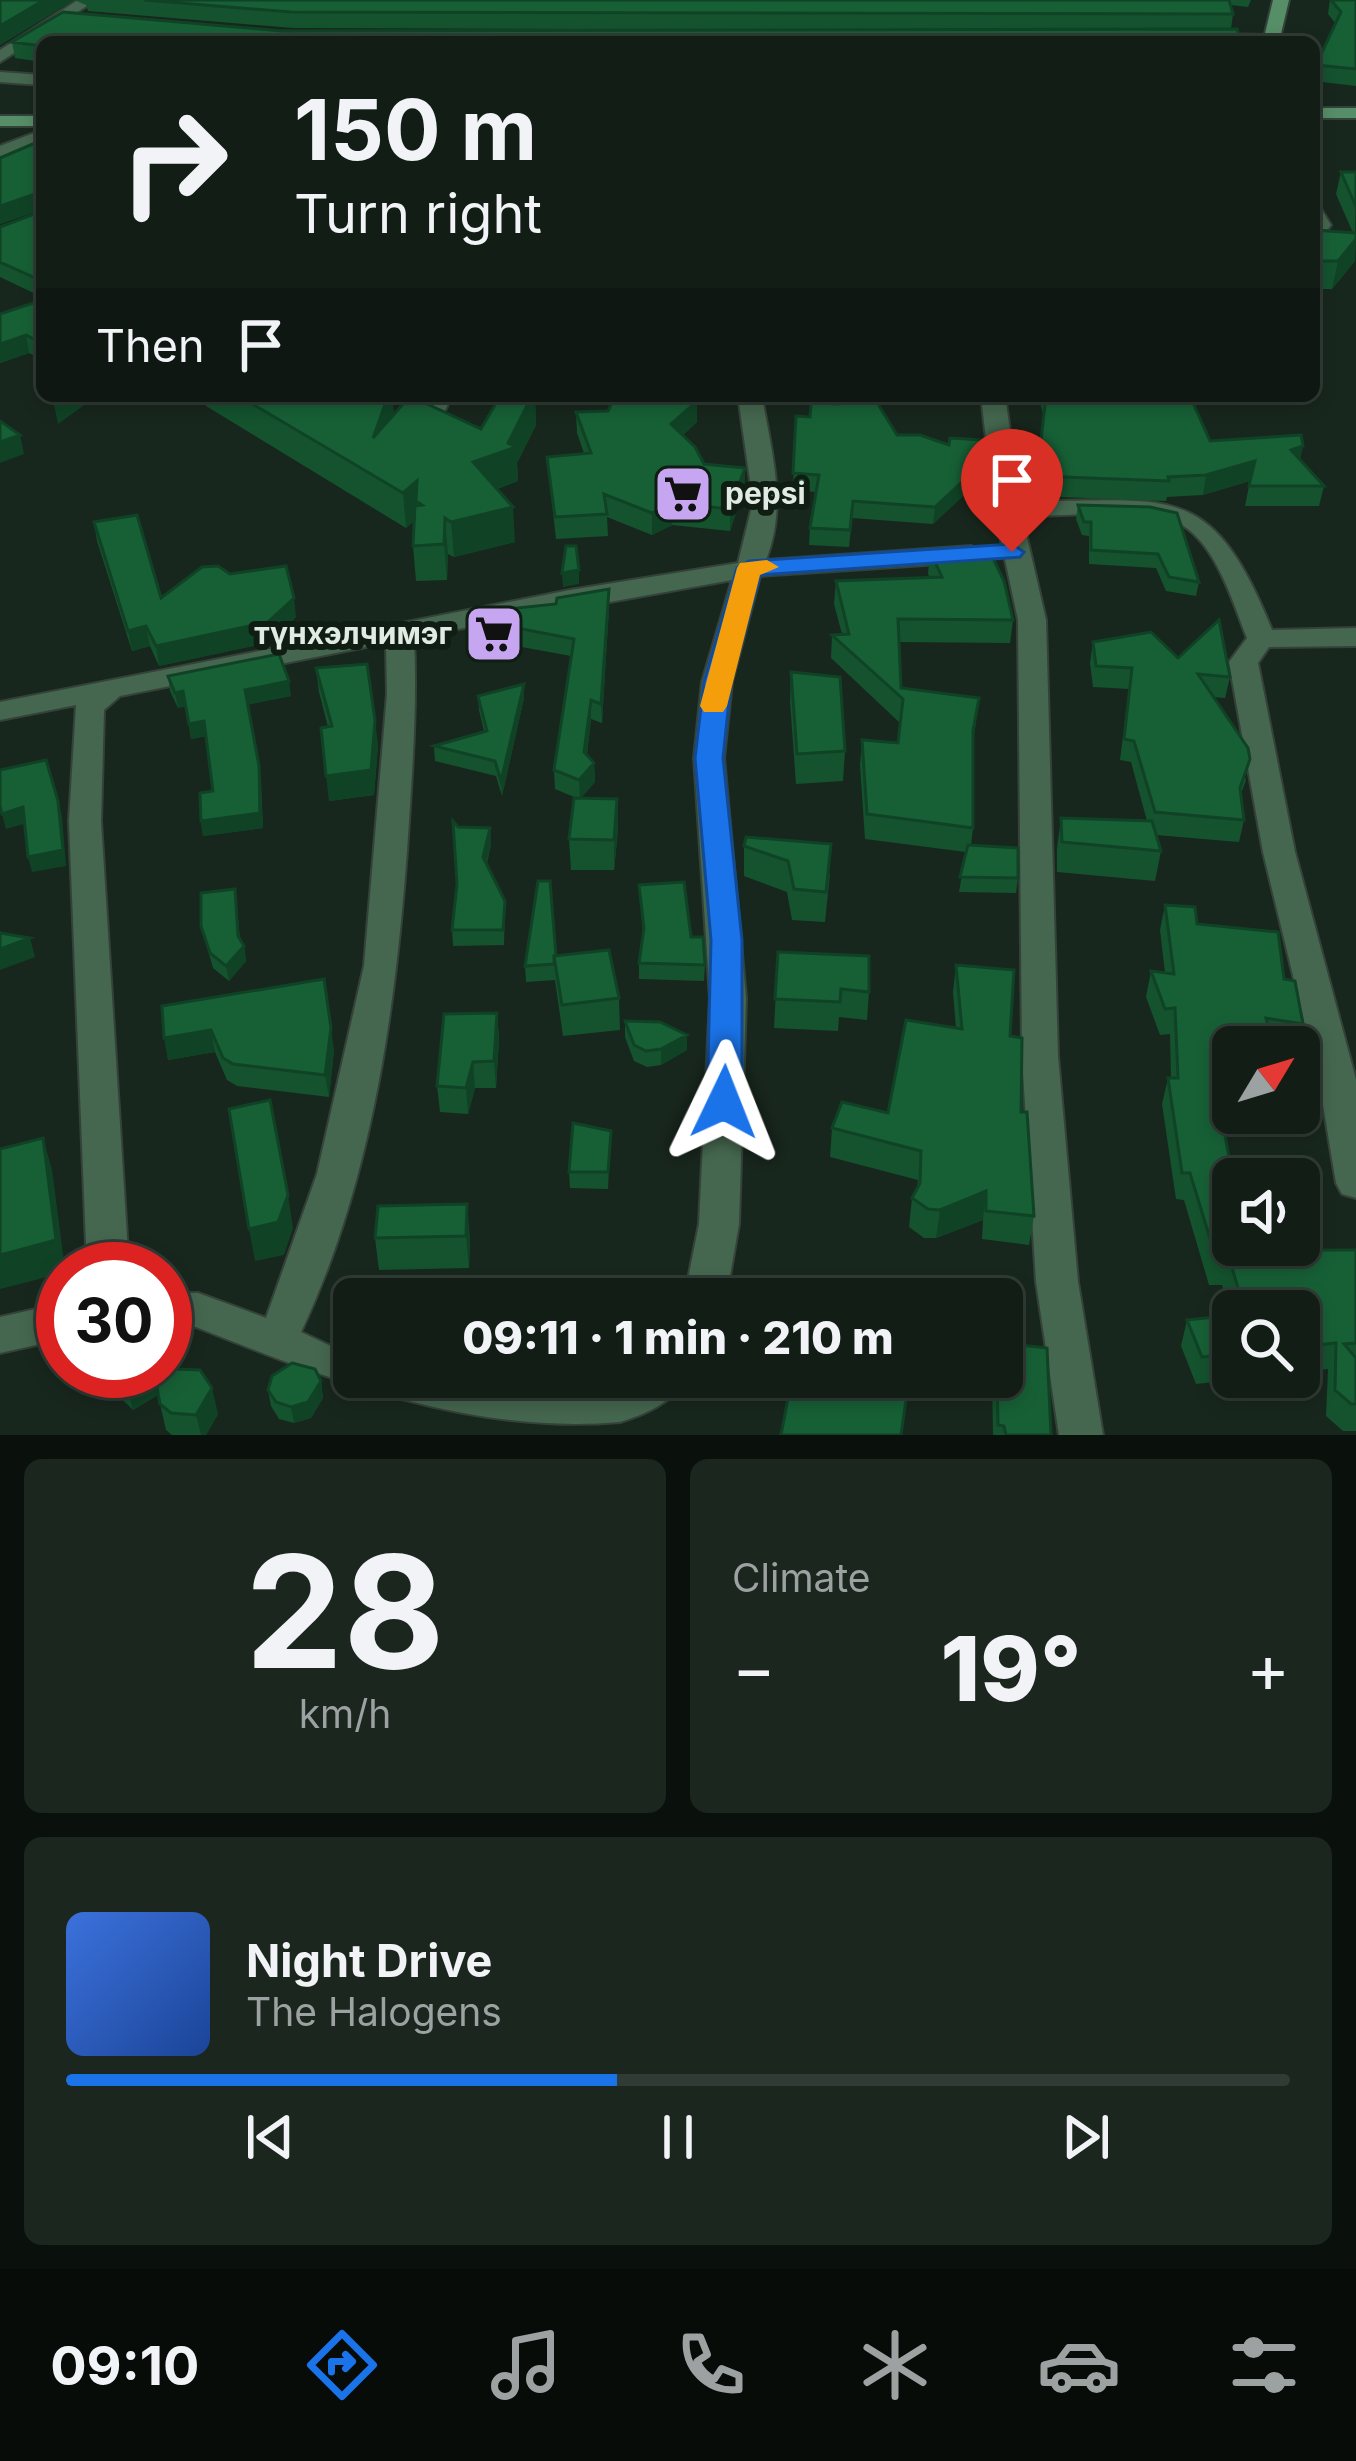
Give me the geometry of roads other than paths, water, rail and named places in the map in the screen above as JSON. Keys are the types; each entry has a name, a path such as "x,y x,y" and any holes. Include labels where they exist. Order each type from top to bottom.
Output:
{"street":[{"path":"0,57 88,0"},
{"path":"1273,36 1281,0"},
{"path":"64,18 87,20"},
{"path":"0,76 36,79"},
{"path":"1320,113 1356,113"},
{"path":"0,121 36,121"},
{"path":"0,152 36,137"},
{"path":"709,1278 719,1224 728,998 709,758 717,682 749,568 765,531 768,497 751,402"},
{"path":"994,402 1012,552 1032,620 1040,1056 1057,1282 1082,1435"},
{"path":"1006,508 1161,512 1191,520 1223,557 1261,639"},
{"path":"0,711 749,568 1012,552"},
{"path":"277,1340 298,1294 337,1174 382,966 402,694 400,631"},
{"path":"1261,639 1356,637"},
{"path":"1261,639 1243,662 1279,852 1340,1087 1356,1183"},
{"path":"107,1242 85,821 88,707 112,688"},
{"path":"192,1310 277,1340 322,1366 386,1390 555,1427 635,1398"},
{"path":"0,1336 36,1327"}],"place":[{"name":"pepsi","path":"683,494"},
{"name":"түнхэлчимэг","path":"494,634"}]}
